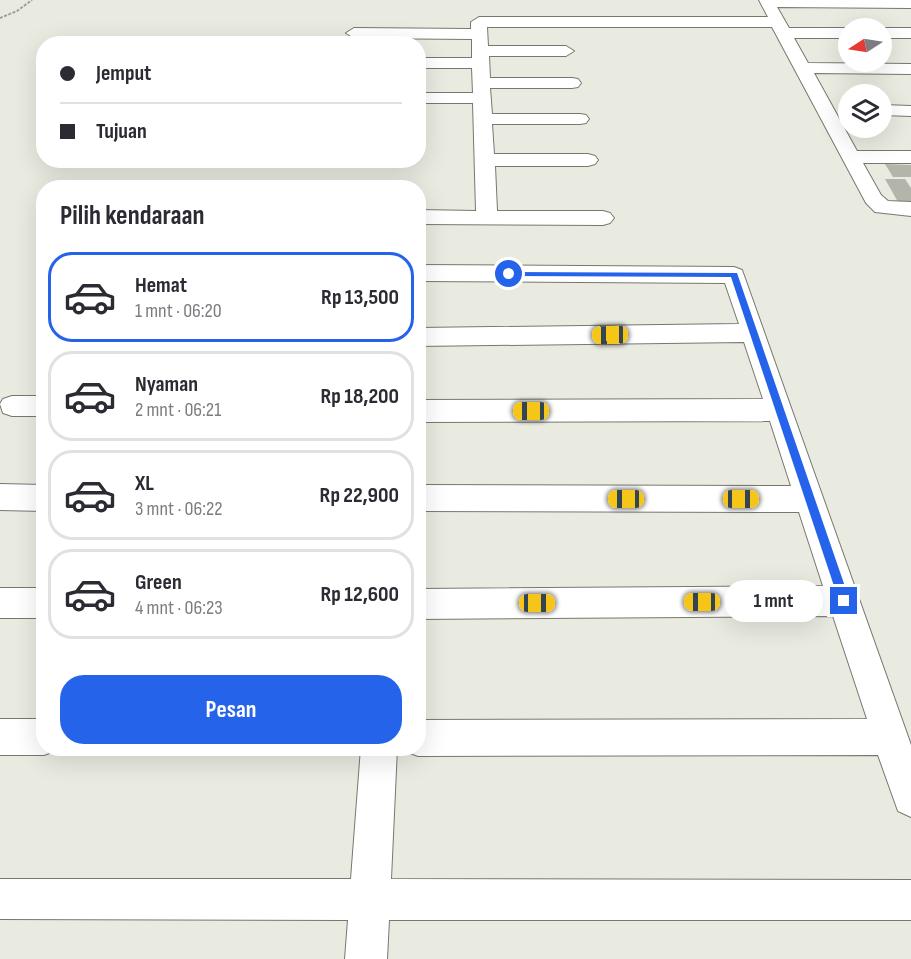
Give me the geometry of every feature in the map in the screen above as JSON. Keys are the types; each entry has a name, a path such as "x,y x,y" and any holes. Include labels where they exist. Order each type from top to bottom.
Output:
{"street":[{"path":"767,1 911,3"},
{"path":"767,1 873,199 890,219 911,220"},
{"path":"487,212 479,22 782,27 838,32"},
{"path":"354,33 378,36"},
{"path":"892,33 911,33"},
{"path":"426,42 480,49 566,51"},
{"path":"426,61 480,49"},
{"path":"803,68 911,69"},
{"path":"426,97 572,83"},
{"path":"826,110 838,110"},
{"path":"892,110 911,111"},
{"path":"483,119 580,119"},
{"path":"851,156 911,157"},
{"path":"485,160 588,160"},
{"path":"426,207 487,212"},
{"path":"882,207 911,209"},
{"path":"426,216 487,212 603,212"},
{"path":"426,273 734,275 911,798"},
{"path":"426,337 754,333"},
{"path":"12,406 36,406"},
{"path":"426,411 780,410"},
{"path":"0,498 36,498"},
{"path":"426,498 810,499"},
{"path":"426,604 844,601"},
{"path":"0,603 36,603"},
{"path":"0,737 36,737"},
{"path":"426,738 890,737"},
{"path":"366,959 379,756"},
{"path":"0,899 911,900"}],"path":[{"path":"0,18 33,0"}],"building":[{"path":"885,164 911,165 911,177 893,177"},
{"path":"885,179 905,179 911,188 911,203 898,202"}],"route":[{"path":"509,274 734,275 844,601"}]}
